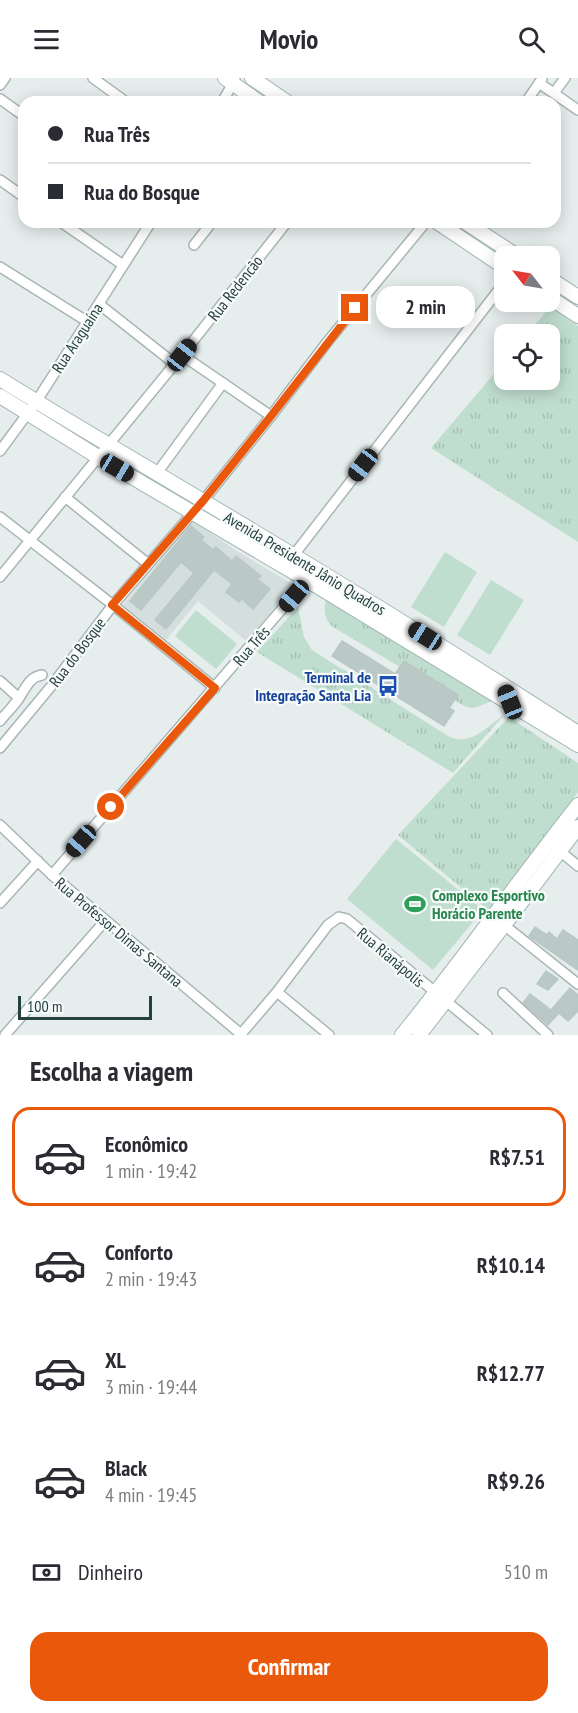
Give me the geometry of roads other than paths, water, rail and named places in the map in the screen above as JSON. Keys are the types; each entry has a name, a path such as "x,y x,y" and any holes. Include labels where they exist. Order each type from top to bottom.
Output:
{"street":[{"path":"0,86 5,78"},
{"path":"93,78 118,96"},
{"path":"252,78 278,96"},
{"path":"554,93 565,78"},
{"path":"224,96 231,80 251,96"},
{"path":"530,96 541,80 558,96"},
{"path":"561,98 578,110"},
{"path":"0,99 18,112"},
{"path":"0,180 18,193"},
{"path":"70,228 123,265"},
{"name":"Rua Araguaína","path":"0,451 32,407 147,228"},
{"path":"194,245 208,228"},
{"name":"Rua Redencão","path":"0,577 175,364 282,228"},
{"name":"Rua do Bosque","path":"0,748 53,684 112,605 203,501 341,324 421,228"},
{"path":"446,228 494,260"},
{"path":"474,228 502,246"},
{"path":"0,267 88,322"},
{"path":"560,285 578,297"},
{"path":"293,556 494,296"},
{"path":"99,304 175,364"},
{"path":"560,304 578,316"},
{"path":"182,355 271,416"},
{"name":"Avenida Presidente Jânio Quadros","path":"0,379 32,407 98,457 307,580 578,745"},
{"path":"157,473 223,383"},
{"name":"Avenida Presidente Jânio Quadros","path":"0,396 32,407 157,473 328,576 578,733"},
{"path":"64,497 147,563"},
{"path":"0,517 215,688"},
{"path":"307,580 328,576"},
{"name":"Rua Três","path":"52,875 307,580"},
{"path":"0,721 30,681 42,675"},
{"path":"0,681 19,698"},
{"path":"502,684 510,702"},
{"path":"402,1035 441,998 504,926 578,805"},
{"name":"Rua Professor Dimas Santana","path":"0,825 52,875 241,1035"},
{"path":"419,1035 441,998 555,846 578,827"},
{"path":"555,846 578,866"},
{"path":"0,903 38,861"},
{"name":"Rua Rianápolis","path":"277,992 328,925 339,917 347,919 487,1035"},
{"path":"5,1035 105,921"},
{"path":"504,926 578,984"},
{"path":"241,1035 277,992 329,1035"},
{"path":"503,993 548,1035"}],"place":[{"name":"Terminal de Integração Santa Lia","path":"388,686"},
{"name":"Complexo Esportivo Horácio Parente","path":"415,904"}]}
